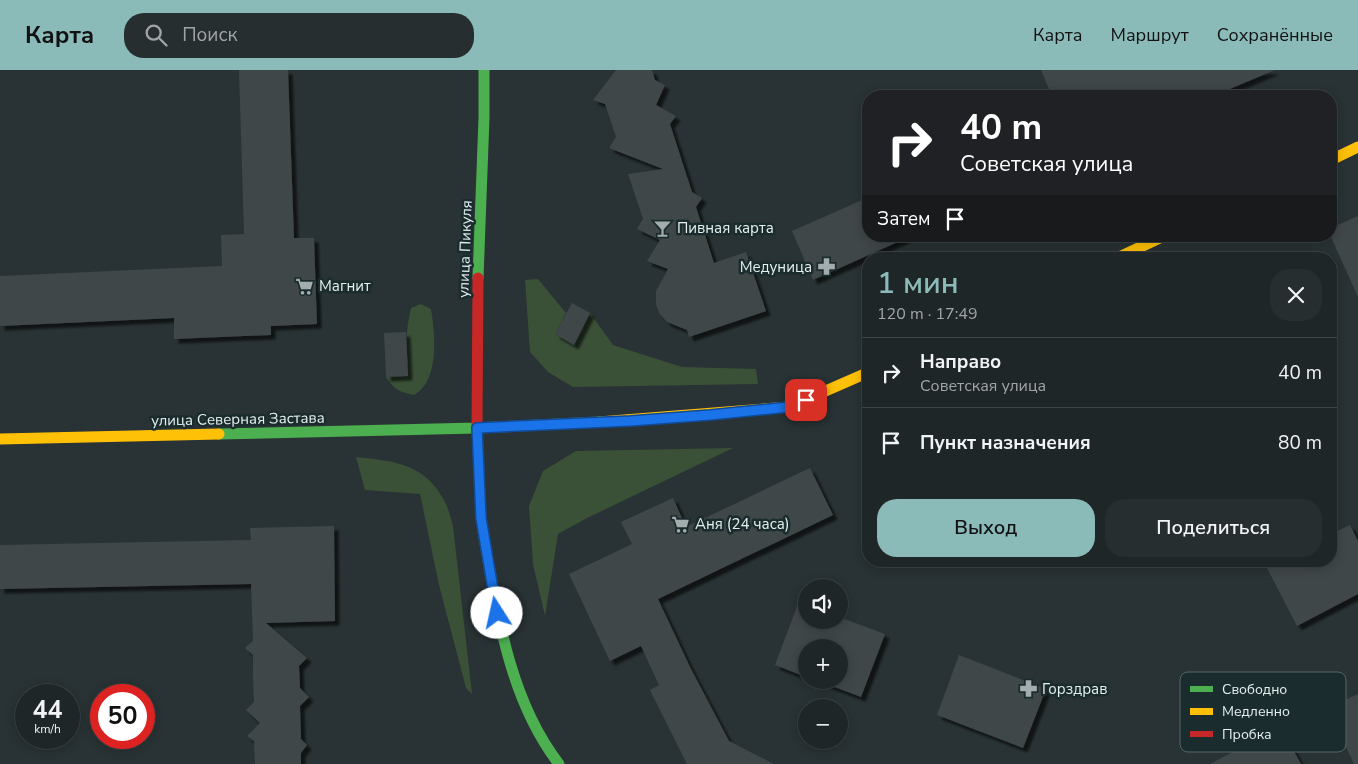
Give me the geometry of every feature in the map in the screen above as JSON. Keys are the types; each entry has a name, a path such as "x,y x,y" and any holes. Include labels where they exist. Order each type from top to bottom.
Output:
{"street":[{"name":"улица Пикуля","path":"484,70 478,274 477,428 481,518 500,632 523,702 552,755 559,764"},
{"path":"1337,157 1358,147"},
{"path":"1130,252 1151,242"},
{"name":"улица Северная Застава","path":"0,439 477,428 630,421 789,407 862,375"}],"green space":[{"path":"538,279 566,313 555,334 573,344 590,313 613,345 682,367 756,369 758,384 573,387 548,372 530,352 525,280"},
{"path":"421,304 431,309 434,331 434,356 428,379 414,395 397,389 386,377 408,376 407,342 409,317 411,308"},
{"path":"733,448 587,518 558,534 545,616 533,564 529,506 543,471 576,451"},
{"path":"356,457 384,460 409,467 429,480 446,504 453,526 472,694 466,688 439,585 420,494 365,490"}],"building":[{"path":"239,70 288,70 294,238 314,238 317,324 271,326 271,335 174,339 174,318 0,326 0,276 222,266 221,235 244,234"},
{"path":"616,70 652,70 655,80 665,85 656,105 676,116 670,124 692,192 702,198 696,207 714,263 746,252 766,311 689,337 687,330 667,322 659,313 656,304 656,291 668,269 647,261 660,240 637,229 643,219 628,174 663,169 609,148 616,137 605,104 593,100"},
{"path":"1041,70 1275,70 1227,90 1049,90"},
{"path":"862,200 862,242 898,242 875,252 862,252 862,258 813,280 792,231"},
{"path":"1358,216 1358,297 1333,242 1337,242 1337,225"},
{"path":"572,303 590,313 574,345 555,334"},
{"path":"406,332 408,376 386,377 384,333"},
{"path":"810,468 833,515 658,599 691,669 729,741 774,764 687,764 650,690 659,685 641,646 610,661 569,574 632,544 621,522 673,498 686,527"},
{"path":"1350,525 1358,541 1358,594 1297,626 1267,568 1337,567 1337,531"},
{"path":"334,526 335,621 266,623 307,658 299,666 300,688 309,697 300,706 301,739 307,745 301,753 301,764 255,764 254,741 247,736 260,723 246,710 254,702 253,655 245,648 253,641 251,584 0,589 0,545 251,540 250,528"},
{"path":"798,604 798,629 848,629 848,620 885,634 861,697 840,689 848,689 848,639 798,639 798,674 775,665"},
{"path":"959,655 1046,689 1023,748 937,715"},
{"path":"1358,694 1358,764 1354,764 1346,747 1346,700"},
{"path":"1233,752 1295,752 1301,764 1210,764"}],"traffic: fast":[{"path":"478,278 484,70"},
{"path":"219,434 477,428 599,422"},
{"path":"483,531 500,622 516,682 542,738 559,764"}],"traffic: slow":[{"path":"1337,157 1358,147"},
{"path":"1130,252 1151,242"},
{"path":"599,422 789,407 862,375"},
{"path":"0,439 219,434"}],"traffic: jam":[{"path":"478,278 477,428 483,531"}],"place":[{"name":"Пивная карта","path":"663,228"},
{"name":"Медуница","path":"826,267"},
{"name":"Магнит","path":"305,286"},
{"name":"Аня (24 часа)","path":"681,524"},
{"name":"Горздрав","path":"1028,689"}],"route":[{"path":"497,613 481,518 477,428 630,421 710,415 789,407 806,400"}]}
